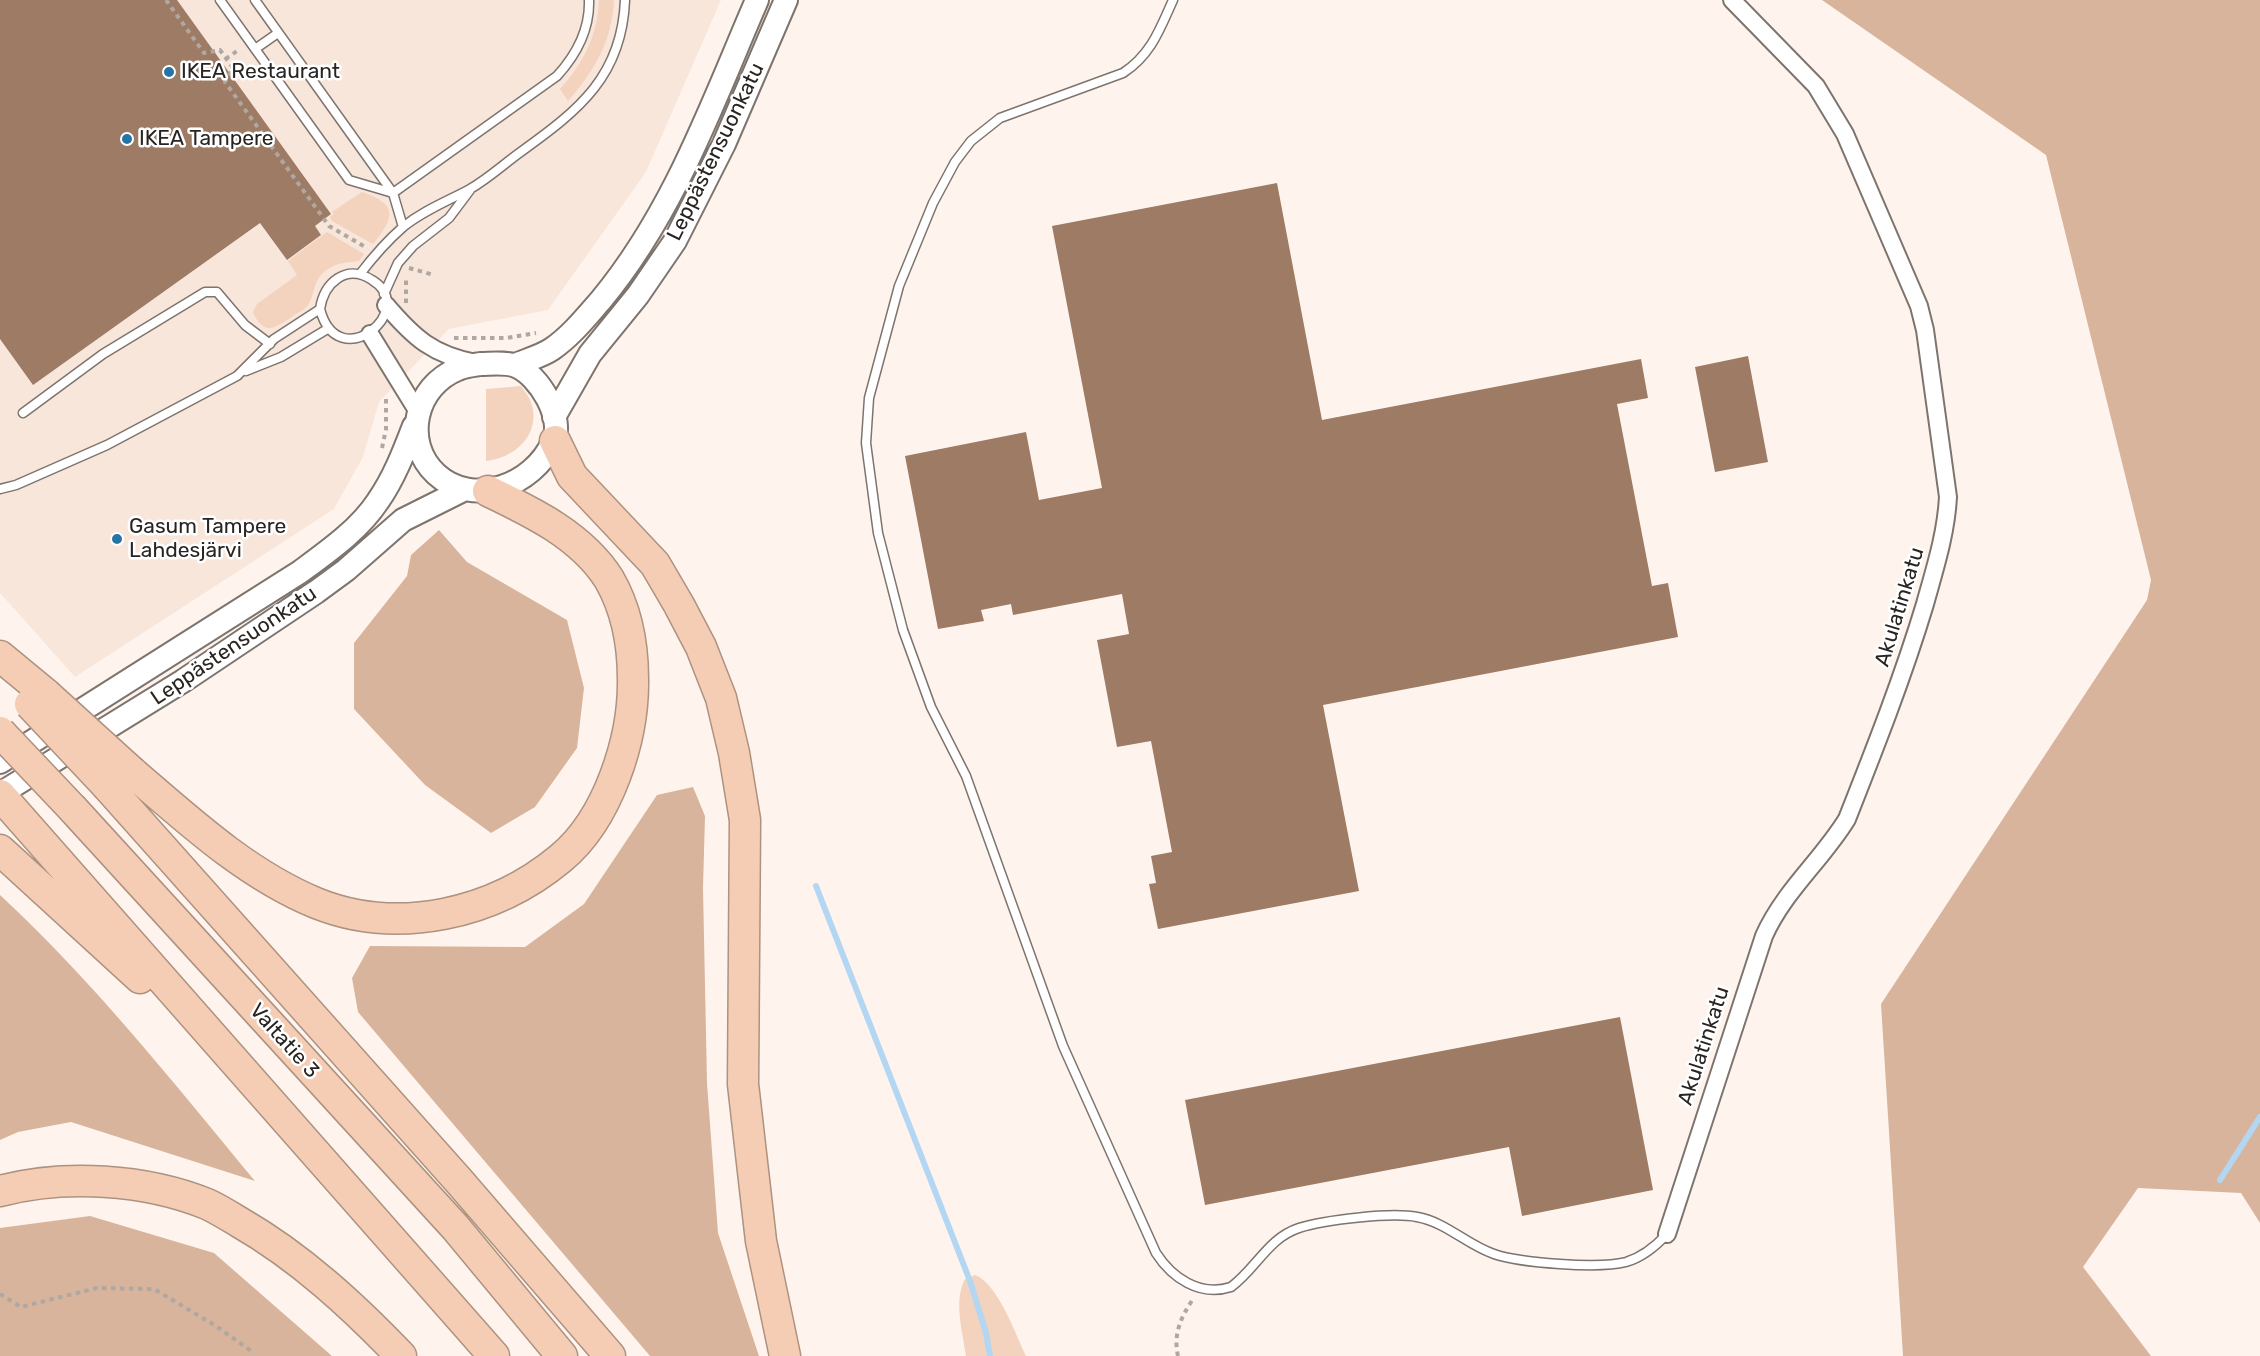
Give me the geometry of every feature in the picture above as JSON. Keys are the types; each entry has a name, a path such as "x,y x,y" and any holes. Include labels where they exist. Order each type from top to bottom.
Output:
{"highway":[{"path":"554,429 572,476 655,564 679,605 701,647 721,698 732,742 745,820 743,1084 761,1241 785,1356"},
{"path":"120,779 247,865 317,903 343,910 401,920 469,909 533,878 562,858 582,834 600,805 614,779 625,749 633,689 629,630 608,579 594,561 557,528 532,512 475,491"},
{"path":"0,656 38,699 120,779 610,1356"},
{"path":"0,672 38,699"},
{"name":"Valtatie 3","path":"0,732 455,1227 562,1356"},
{"path":"0,795 35,832 494,1356"},
{"path":"2,851 244,1073"},
{"path":"0,1191 20,1186 60,1183 119,1184 160,1190 209,1204 297,1259 401,1356"}],"main road":[{"name":"Leppästensuonkatu","path":"514,365 551,350 570,335 620,277 658,218 685,168 757,0"},
{"name":"Leppästensuonkatu","path":"554,429 590,354 638,296 675,241 724,144 786,0"},
{"path":"480,364 514,365 531,375 544,391 554,429 543,457 527,473 509,485 475,491 443,480 428,466 420,452 416,419 426,396 441,379 457,369 480,364"},
{"name":"Leppästensuonkatu","path":"0,762 300,572 333,548 378,503 398,467 416,419"},
{"name":"Leppästensuonkatu","path":"0,795 183,681 316,592 346,570 403,520 475,491"}],"street":[{"name":"Akulatinkatu","path":"1666,1234 1764,936 1784,899 1836,836 1847,819 1906,668 1941,548 1947,515 1947,486 1925,330 1919,306 1845,134 1828,102 1816,86 1732,0"},
{"path":"385,300 419,341 457,360 480,364"},
{"path":"370,334 416,419"}],"lane":[{"path":"220,0 349,180 393,193"},
{"path":"255,0 393,193 404,227"},
{"path":"393,193 557,76 570,62 586,30 589,0"},
{"path":"360,274 376,254 404,227 437,205 472,188 567,118 595,89 613,60 624,21 625,0"},
{"path":"1173,0 1155,40 1137,64 1123,73 1000,118 971,141 955,162 933,203 900,286 869,398 866,443 878,533 903,630 932,707 966,776 1063,1046 1156,1252 1173,1275 1199,1288 1221,1290 1231,1287 1279,1238 1297,1228 1321,1222 1417,1217 1432,1221 1487,1251 1512,1259 1596,1264 1624,1262 1638,1257 1655,1247 1666,1234"},
{"path":"255,49 278,33"},
{"path":"385,300 375,281 360,274 345,274 331,282 322,294 320,309 328,328 341,337 356,339 370,334 379,327 385,300 398,263 413,246 449,218 472,188"},
{"path":"23,413 103,354 205,292 217,292 245,325 270,344"},
{"path":"243,372 270,344 320,309"},
{"path":"0,489 16,485 107,445 198,399 243,372 281,357 328,328"}],"path":[{"path":"166,0 204,53 220,50 233,68 225,82 329,226 376,254"},
{"path":"218,64 226,59"},
{"path":"398,263 434,275"},
{"path":"410,268 405,285 406,304 411,312"},
{"path":"0,1294 21,1307 97,1288 154,1289 216,1326 254,1355"},
{"path":"1178,1356 1175,1342 1182,1316 1199,1288"}],"shaded area":[{"path":"0,0 721,0 646,172 548,310 449,329 379,402 363,457 334,509 75,677 0,593"},
{"path":"599,0 614,0 610,29 594,66 568,101 560,89 576,69 588,48 598,13"},
{"path":"1822,0 2260,0 2260,1223 2241,1193 2138,1188 2083,1267 2151,1356 1903,1356 1881,1004 2147,600 2151,580 2046,155"},
{"path":"362,192 382,201 389,212 386,226 373,244 332,221 330,217 334,214 332,212"},
{"path":"327,232 364,254 359,261 336,265 324,272 318,279 308,305 303,310 275,327 261,325 253,312 257,304 297,275 288,261"},
{"path":"521,386 530,400 533,414 533,424 529,434 524,442 507,455 486,461 486,389"},
{"path":"439,530 467,562 567,620 584,688 577,748 535,807 491,833 425,785 354,709 354,643 407,576 411,555"},
{"path":"693,787 705,816 703,888 707,1083 718,1233 759,1356 650,1356 358,1012 352,978 370,946 525,947 584,904 657,795"},
{"path":"0,895 68,962 163,1070 255,1181 71,1122 18,1132 0,1140"},
{"path":"90,1216 214,1253 332,1356 0,1356 0,1228"},
{"path":"975,1275 991,1288 998,1298 1026,1356 966,1356 959,1307 961,1288 965,1279"}],"building":[{"name":"IKEA Tampere","path":"0,0 177,0 331,214 315,226 321,235 287,260 260,223 33,385 0,339"},
{"path":"1277,183 1322,420 1641,359 1648,398 1617,404 1652,586 1668,583 1678,637 1323,705 1359,891 1158,929 1149,884 1156,883 1151,856 1172,852 1151,741 1117,747 1097,640 1129,634 1122,594 1013,615 1011,604 981,610 984,621 938,629 905,456 1026,432 1039,500 1102,488 1052,226"},
{"path":"1748,356 1768,462 1715,472 1695,367"},
{"path":"1620,1017 1653,1190 1522,1216 1509,1147 1205,1205 1185,1100"}],"waterway":[{"path":"816,886 970,1281 986,1333 990,1356"},
{"path":"2220,1180 2260,1117"}],"place":[{"name":"IKEA Restaurant","path":"169,72"},
{"name":"IKEA Tampere","path":"127,139"},
{"name":"Gasum Tampere Lahdesjärvi","path":"117,539"}]}
